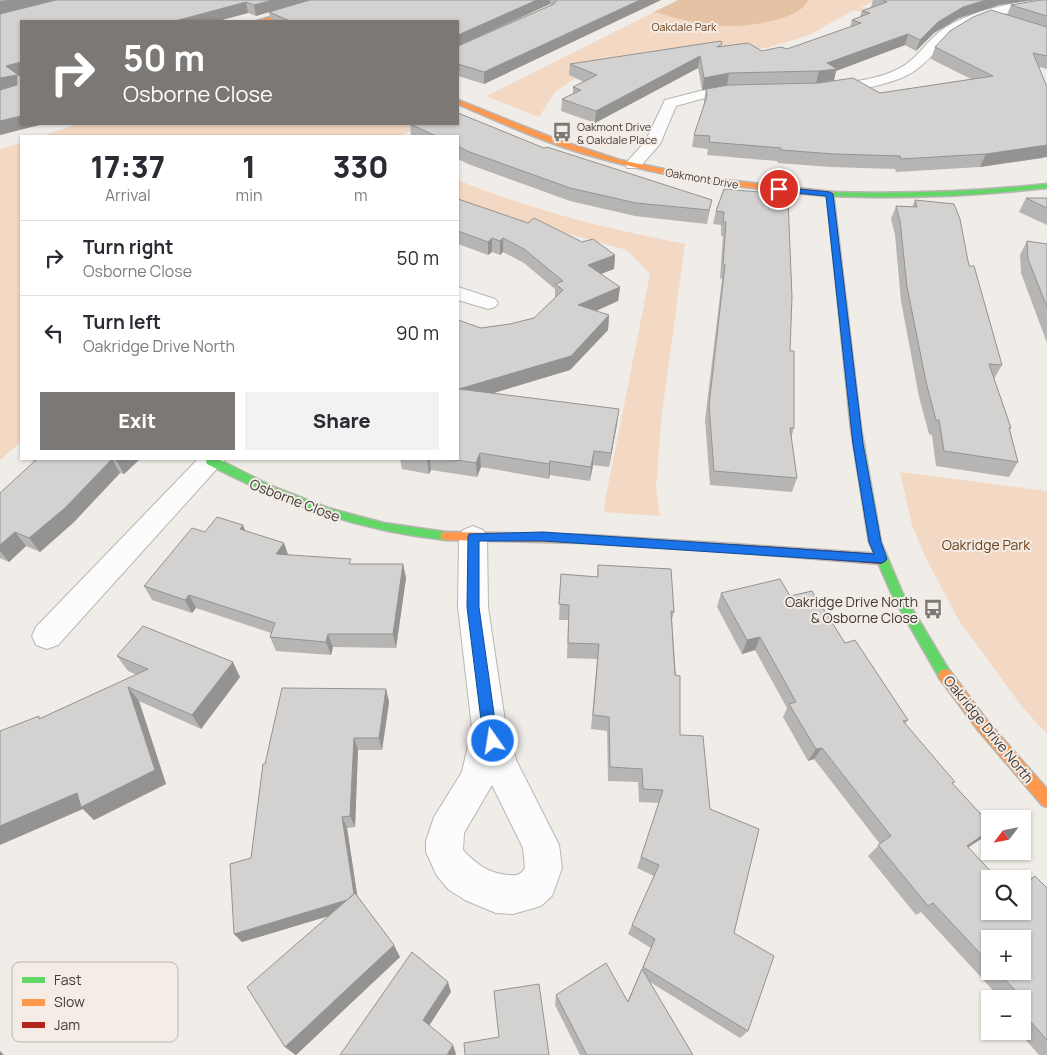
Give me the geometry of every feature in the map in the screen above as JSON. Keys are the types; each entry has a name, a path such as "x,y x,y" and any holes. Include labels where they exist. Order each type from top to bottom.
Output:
{"street":[{"path":"263,20 330,0"},
{"path":"816,89 865,83 901,73 912,67 945,34 964,23 987,15 1047,4"},
{"path":"987,15 1010,22"},
{"path":"901,73 918,79"},
{"path":"633,164 652,144 670,103 684,98 712,93 752,90"},
{"name":"Oakmont Drive","path":"459,102 549,139 633,164 731,183 830,194 958,194 1047,186"},
{"name":"Oakridge Drive North","path":"830,194 858,444 875,542 897,594 937,664 983,726 1047,800"},
{"path":"459,294 488,303"},
{"name":"Osborne Close","path":"47,636 212,460 249,483 310,509 352,522 423,534 473,537 562,538 882,559"},
{"path":"473,537 473,607 489,728"}],"green space":[{"name":"Oakdale Park","path":"678,0 876,0 861,7 930,27 921,30 854,10 809,35 767,48 604,58 555,92 539,117 486,96"},
{"path":"75,125 426,125 401,135 45,135"},
{"path":"20,143 20,443 0,460 0,149"},
{"path":"459,180 513,201 570,218 685,244 662,413 656,487 660,516 604,512 650,274 627,250 522,221 459,199"},
{"name":"Oakridge Park","path":"900,472 1047,491 1047,734 1023,708 958,619 924,554 912,525"}],"shaded area":[{"path":"678,0 808,0 803,7 794,13 783,18 757,24 706,25 654,12"}],"building":[{"path":"56,0 273,0 254,5 246,2 179,20 20,20 20,62 6,66 20,76 20,116 0,121 0,90 17,85 17,75 0,78 0,14"},
{"path":"310,0 537,0 459,35 459,20 288,20 269,12"},
{"path":"557,0 640,0 484,72 459,64 459,46 554,4"},
{"path":"882,0 986,0 963,7 938,22 920,40 908,34 827,63 837,69 729,73 704,78 700,56 596,111 562,99 581,90 573,87 597,75 570,64 721,41 722,44 717,47 748,43 762,51 781,47 787,49 861,23 852,20 870,13 862,11 887,2"},
{"path":"1047,0 1047,16 1011,5"},
{"path":"991,10 1047,27 1047,56 1033,53 1047,87 1047,145 986,154 901,159 900,156 834,154 709,142 710,136 694,135 707,96 706,89 729,85 819,83 853,78 880,93 993,76 935,47 950,31 973,17"},
{"path":"459,113 544,148 547,147 712,200 709,210 636,203 570,188 467,151 459,147 459,135 434,135 412,125 459,125"},
{"path":"724,189 771,193 771,197 788,199 792,297 790,351 794,351 794,428 790,428 797,478 714,471 709,405 725,265 723,264 726,222 723,222 724,212 716,211"},
{"path":"1026,198 1047,198 1047,208"},
{"path":"459,199 528,223 534,218 582,242 593,239 615,255 588,265 620,287 578,305 609,315 571,356 459,389 459,320 481,328 534,318 563,290 555,284 563,281 524,249 503,238 500,241 492,238 488,242 459,231"},
{"path":"915,200 954,204 960,219 969,266 974,266 1002,365 989,364 1011,428 1009,428 1018,462 944,451 939,420 936,420 926,382 907,287 900,221 896,206 917,207"},
{"path":"1027,241 1047,244 1047,307 1028,259"},
{"path":"459,389 619,409 611,453 594,451 591,467 550,461 549,464 480,453 476,463 456,460 459,460"},
{"path":"36,460 111,460 65,508 29,538 15,532 0,545 0,493"},
{"path":"217,517 243,525 240,529 284,543 276,554 351,559 349,564 403,564 393,634 328,634 326,642 270,637 275,623 189,595 185,600 144,586 192,528 205,532"},
{"path":"598,565 671,569 674,612 671,611 675,675 680,676 680,735 703,736 710,809 759,829 734,933 774,956 748,1031 643,967 655,939 632,925 659,865 641,857 663,790 643,789 642,769 610,767 609,717 593,715 599,644 568,643 569,605 559,604 561,574 598,577"},
{"path":"780,579 790,596 812,591 845,643 855,640 908,720 903,721 955,782 952,783 981,814 981,836 967,846 990,870 981,870 981,920 1031,920 1031,879 1035,876 1047,888 1047,1040 1031,1022 1031,990 1015,990 1005,980 1031,980 1031,930 981,930 981,954 933,903 928,906 878,845 891,836 822,748 816,749 789,704 796,702 760,637 747,640 721,593"},
{"path":"143,626 233,662 192,715 128,687 155,770 81,807 77,793 0,826 0,731 39,716 39,719 148,669 117,656"},
{"path":"282,688 386,689 379,738 354,738 350,816 342,817 354,894 347,900 234,934 230,864 251,858 263,764 265,764"},
{"path":"355,893 394,945 285,1047 247,987"},
{"path":"412,952 448,982 423,1020 453,1045 447,1055 340,1055"},
{"path":"606,963 628,1002 642,969 693,1055 587,1055 556,995"},
{"path":"539,984 549,1055 465,1055 464,1043 499,1037 494,991"}],"traffic: fast":[{"path":"827,194 937,194 1047,186"},
{"path":"856,429 875,542 897,594 945,675"},
{"path":"212,460 267,489 324,511 384,527 446,536"}],"traffic: slow":[{"path":"263,20 330,0"},
{"path":"459,102 556,142 618,161 707,180 827,194"},
{"path":"830,194 856,429"},
{"path":"446,536 587,539 732,548"},
{"path":"945,675 983,726 1047,800"}],"traffic: jam":[{"path":"732,548 881,559"}],"place":[{"name":"Oakmont Drive & Oakdale Place","path":"562,132"},
{"name":"Oakridge Drive North & Osborne Close","path":"933,609"}],"route":[{"path":"493,741 489,728 473,607 473,537 543,537 882,559 875,542 858,444 830,194 779,189"}]}
